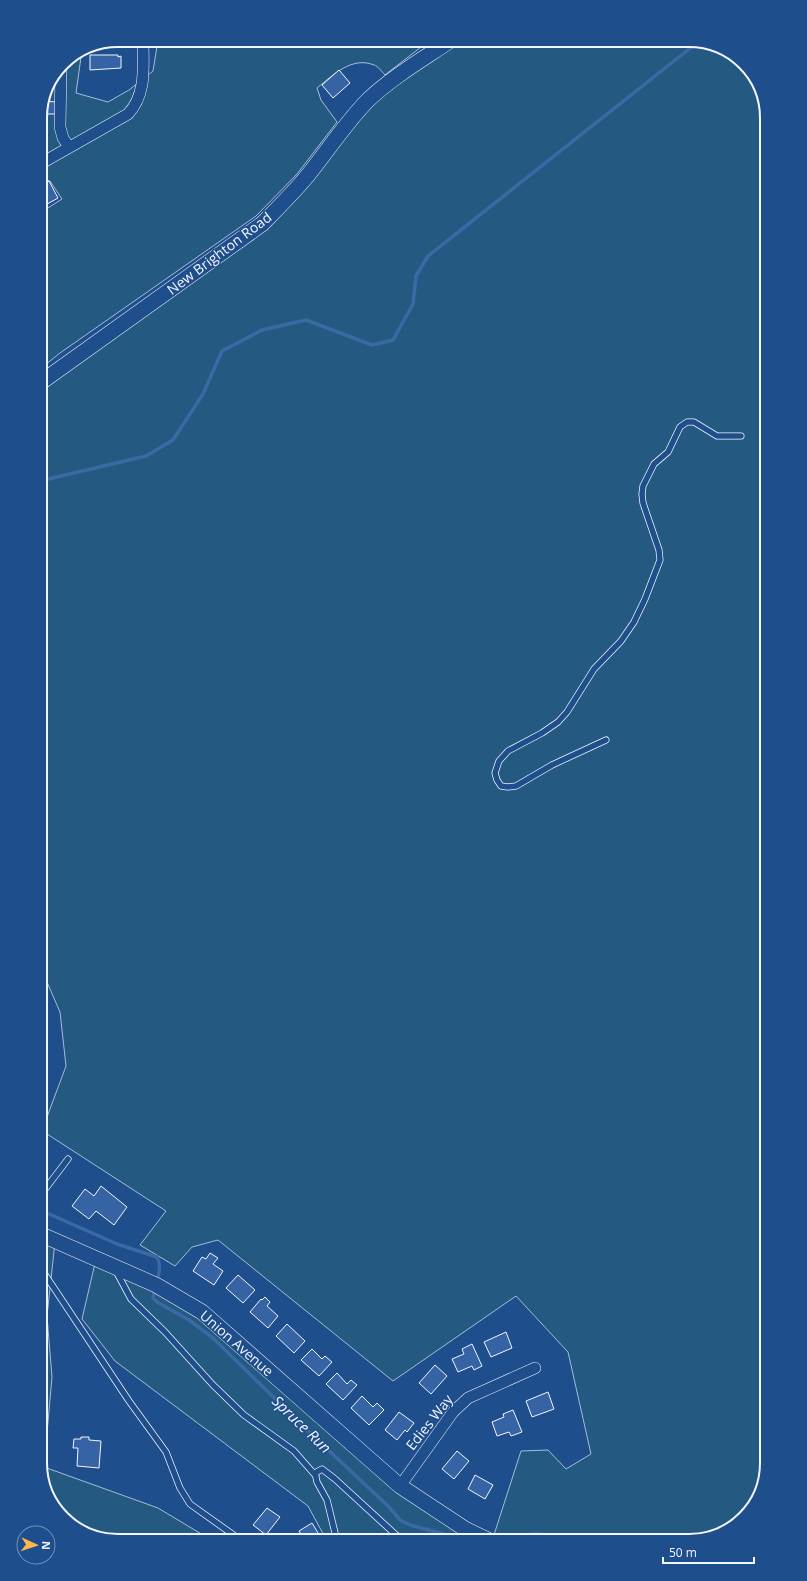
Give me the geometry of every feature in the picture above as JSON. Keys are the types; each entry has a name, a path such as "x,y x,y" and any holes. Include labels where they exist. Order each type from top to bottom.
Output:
{"street":[{"path":"47,160 128,114 141,92 143,76 143,47"},
{"name":"New Brighton Road","path":"47,378 262,224 283,203 308,174 334,139 367,102 384,86 441,47"},
{"path":"61,77 60,127 63,138 69,147"},
{"name":"Union Avenue","path":"47,1237 156,1285 202,1312 400,1486 465,1529 475,1534"},
{"name":"Edies Way","path":"400,1486 453,1412 468,1398 536,1368"}],"lane":[{"path":"606,740 552,765 516,786 501,786 497,780 495,773 499,761 508,751 542,733 558,722 567,712 594,669 621,641 634,622 646,599 661,557 643,502 643,486 654,464 668,452 680,427 687,422 694,422 718,436 741,436"},
{"path":"47,1187 68,1159"},
{"path":"113,1266 131,1299 165,1332 213,1385 244,1415 294,1452 316,1476 327,1500 336,1534"},
{"path":"47,1278 129,1402 166,1452 180,1488 190,1504 232,1534"},
{"path":"316,1476 315,1474 322,1469 395,1534"}],"shaded area":[{"path":"157,47 421,47 385,75 375,66 366,63 358,63 343,68 317,88 321,100 337,122 297,174 256,216 47,363 47,209 62,199 50,181 47,180 47,114 52,91 68,68 81,58 76,93 108,102 129,90 153,71"},
{"path":"442,47 703,48 720,54 739,68 755,91 759,104 760,1463 759,1477 753,1494 742,1510 732,1519 716,1529 703,1533 494,1534 521,1451 548,1450 566,1469 591,1454 568,1352 516,1296 393,1381 218,1240 192,1247 175,1266 140,1245 166,1211 47,1134 47,1117 66,1066 60,1012 47,982 47,378 262,224 353,117"},
{"path":"47,1238 55,1242 47,1316"},
{"path":"96,1259 202,1312 400,1486 465,1529 465,1534 323,1534 308,1506 115,1361 82,1319"},
{"path":"47,1316 52,1377 47,1433"},
{"path":"48,1468 158,1508 201,1534 114,1534 91,1529 75,1519 62,1506 52,1490 48,1477"}],"building":[{"path":"90,55 121,56 121,68 90,70"},
{"path":"339,70 350,83 333,98 322,85"},
{"path":"49,101 56,102 56,114 47,114"},
{"path":"49,181 58,198 47,204 47,182"},
{"path":"101,1186 127,1207 114,1225 96,1211 89,1219 72,1206 85,1189 94,1196"},
{"path":"210,1253 218,1258 213,1264 223,1271 214,1285 193,1271 202,1257 206,1259"},
{"path":"238,1275 255,1290 243,1303 226,1288"},
{"path":"265,1297 270,1302 267,1306 278,1316 268,1328 250,1312 261,1299 262,1300"},
{"path":"287,1324 305,1341 294,1353 276,1336"},
{"path":"506,1332 512,1348 491,1357 484,1342"},
{"path":"472,1344 482,1366 474,1370 472,1366 458,1372 452,1359 464,1354 462,1349"},
{"path":"312,1349 322,1359 325,1356 332,1362 319,1376 301,1360"},
{"path":"435,1365 447,1376 431,1394 419,1383"},
{"path":"337,1373 347,1384 351,1380 357,1385 343,1400 326,1384"},
{"path":"548,1392 554,1409 532,1417 526,1401"},
{"path":"362,1396 373,1407 377,1403 384,1410 369,1425 351,1408"},
{"path":"513,1410 522,1432 511,1436 509,1432 497,1436 492,1422 504,1417 503,1414"},
{"path":"399,1412 414,1423 407,1432 405,1430 397,1440 385,1430"},
{"path":"81,1437 89,1437 89,1440 101,1441 99,1468 77,1466 78,1448 73,1448 74,1439 81,1439"},
{"path":"457,1451 469,1461 454,1479 442,1469"},
{"path":"475,1475 493,1485 485,1499 468,1489"},
{"path":"267,1508 280,1517 267,1534 253,1525"},
{"path":"312,1523 319,1534 301,1534 299,1531"}],"waterway":[{"path":"47,479 146,456 173,440 203,394 222,351 262,330 306,320 372,345 393,340 413,304 416,276 428,256 692,47"},
{"name":"Spruce Run","path":"47,1213 117,1244 157,1257 159,1261 158,1277"},
{"name":"Spruce Run","path":"154,1293 153,1298 157,1302 189,1320 213,1338 306,1429 389,1507 400,1520 410,1525 444,1534"},
{"name":"Spruce Run","path":"532,1534 538,1534"}]}
